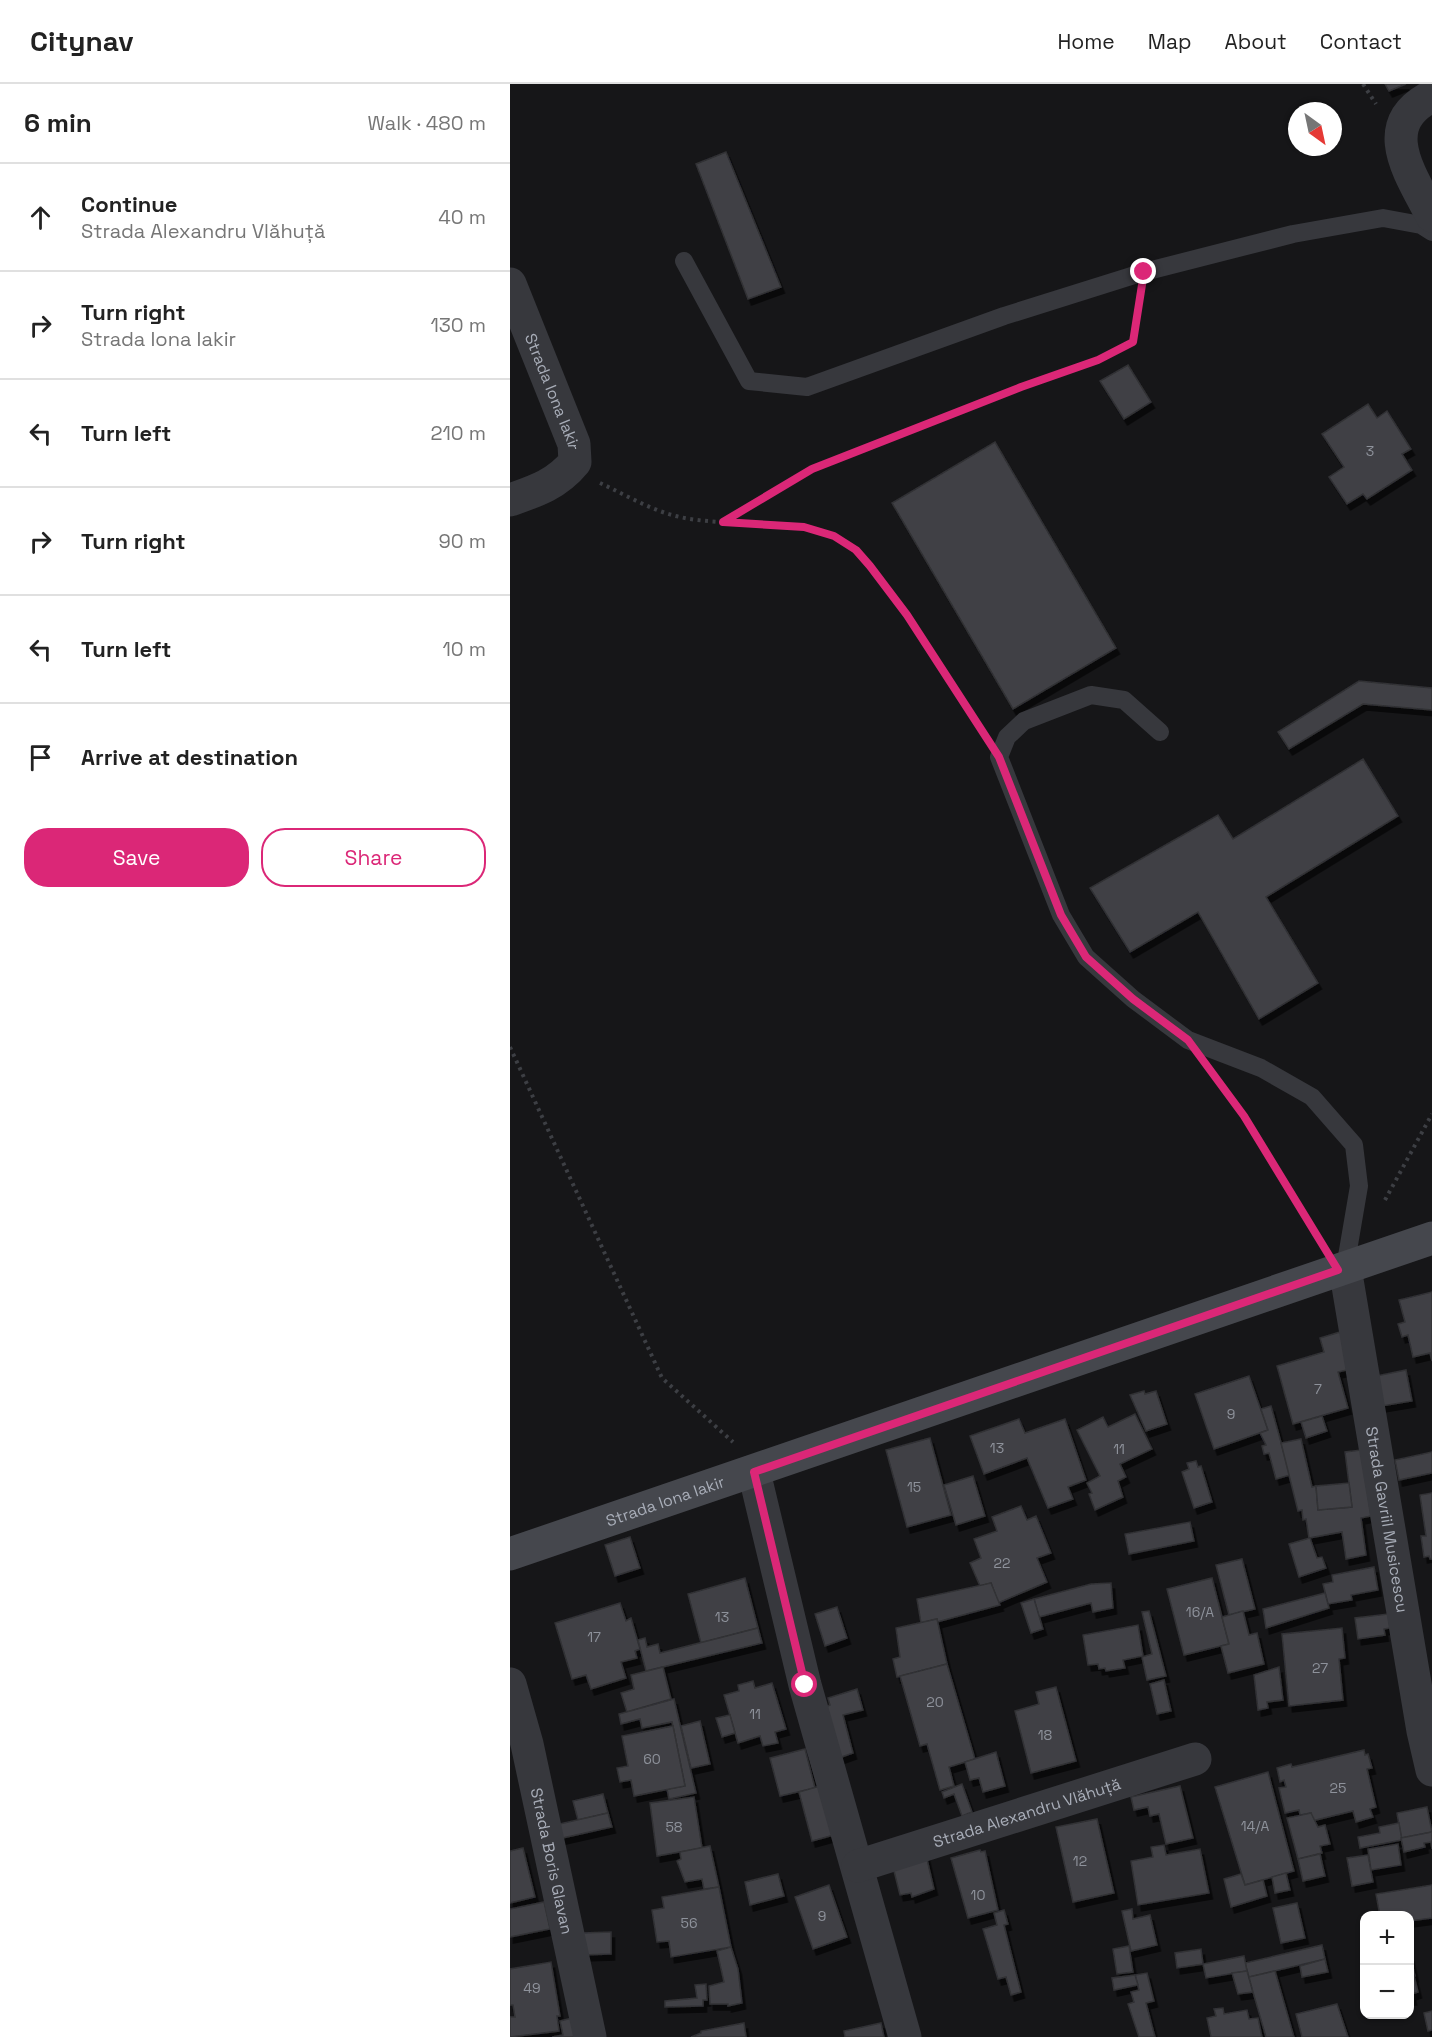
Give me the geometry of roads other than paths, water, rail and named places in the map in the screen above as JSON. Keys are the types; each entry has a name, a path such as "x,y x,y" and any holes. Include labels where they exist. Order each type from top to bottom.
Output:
{"street":[{"path":"1432,96 1418,103 1403,120 1399,139 1415,182 1432,216"},
{"name":"Strada Iona Iakir","path":"510,284 574,444 575,462 563,477 540,490 510,500"},
{"name":"Strada Iona Iakir","path":"510,1554 1432,1238"},
{"name":"Strada Gavriil Musicescu","path":"1342,1269 1423,1731 1432,1770"},
{"path":"754,1472 805,1685 905,2037"},
{"name":"Strada Boris Glavan","path":"510,1684 527,1744 590,2037"},
{"name":"Strada Alexandru Vlăhuță","path":"858,1866 1195,1760"}],"lane":[{"path":"684,261 749,381 807,387 1004,316 1144,272 1293,234 1383,218 1421,225 1432,232"},
{"path":"1160,732 1124,700 1091,694 1024,721 1006,736 999,757 1061,915 1086,957 1133,999 1188,1040 1261,1068 1312,1097 1354,1145 1359,1186 1342,1269"}]}
